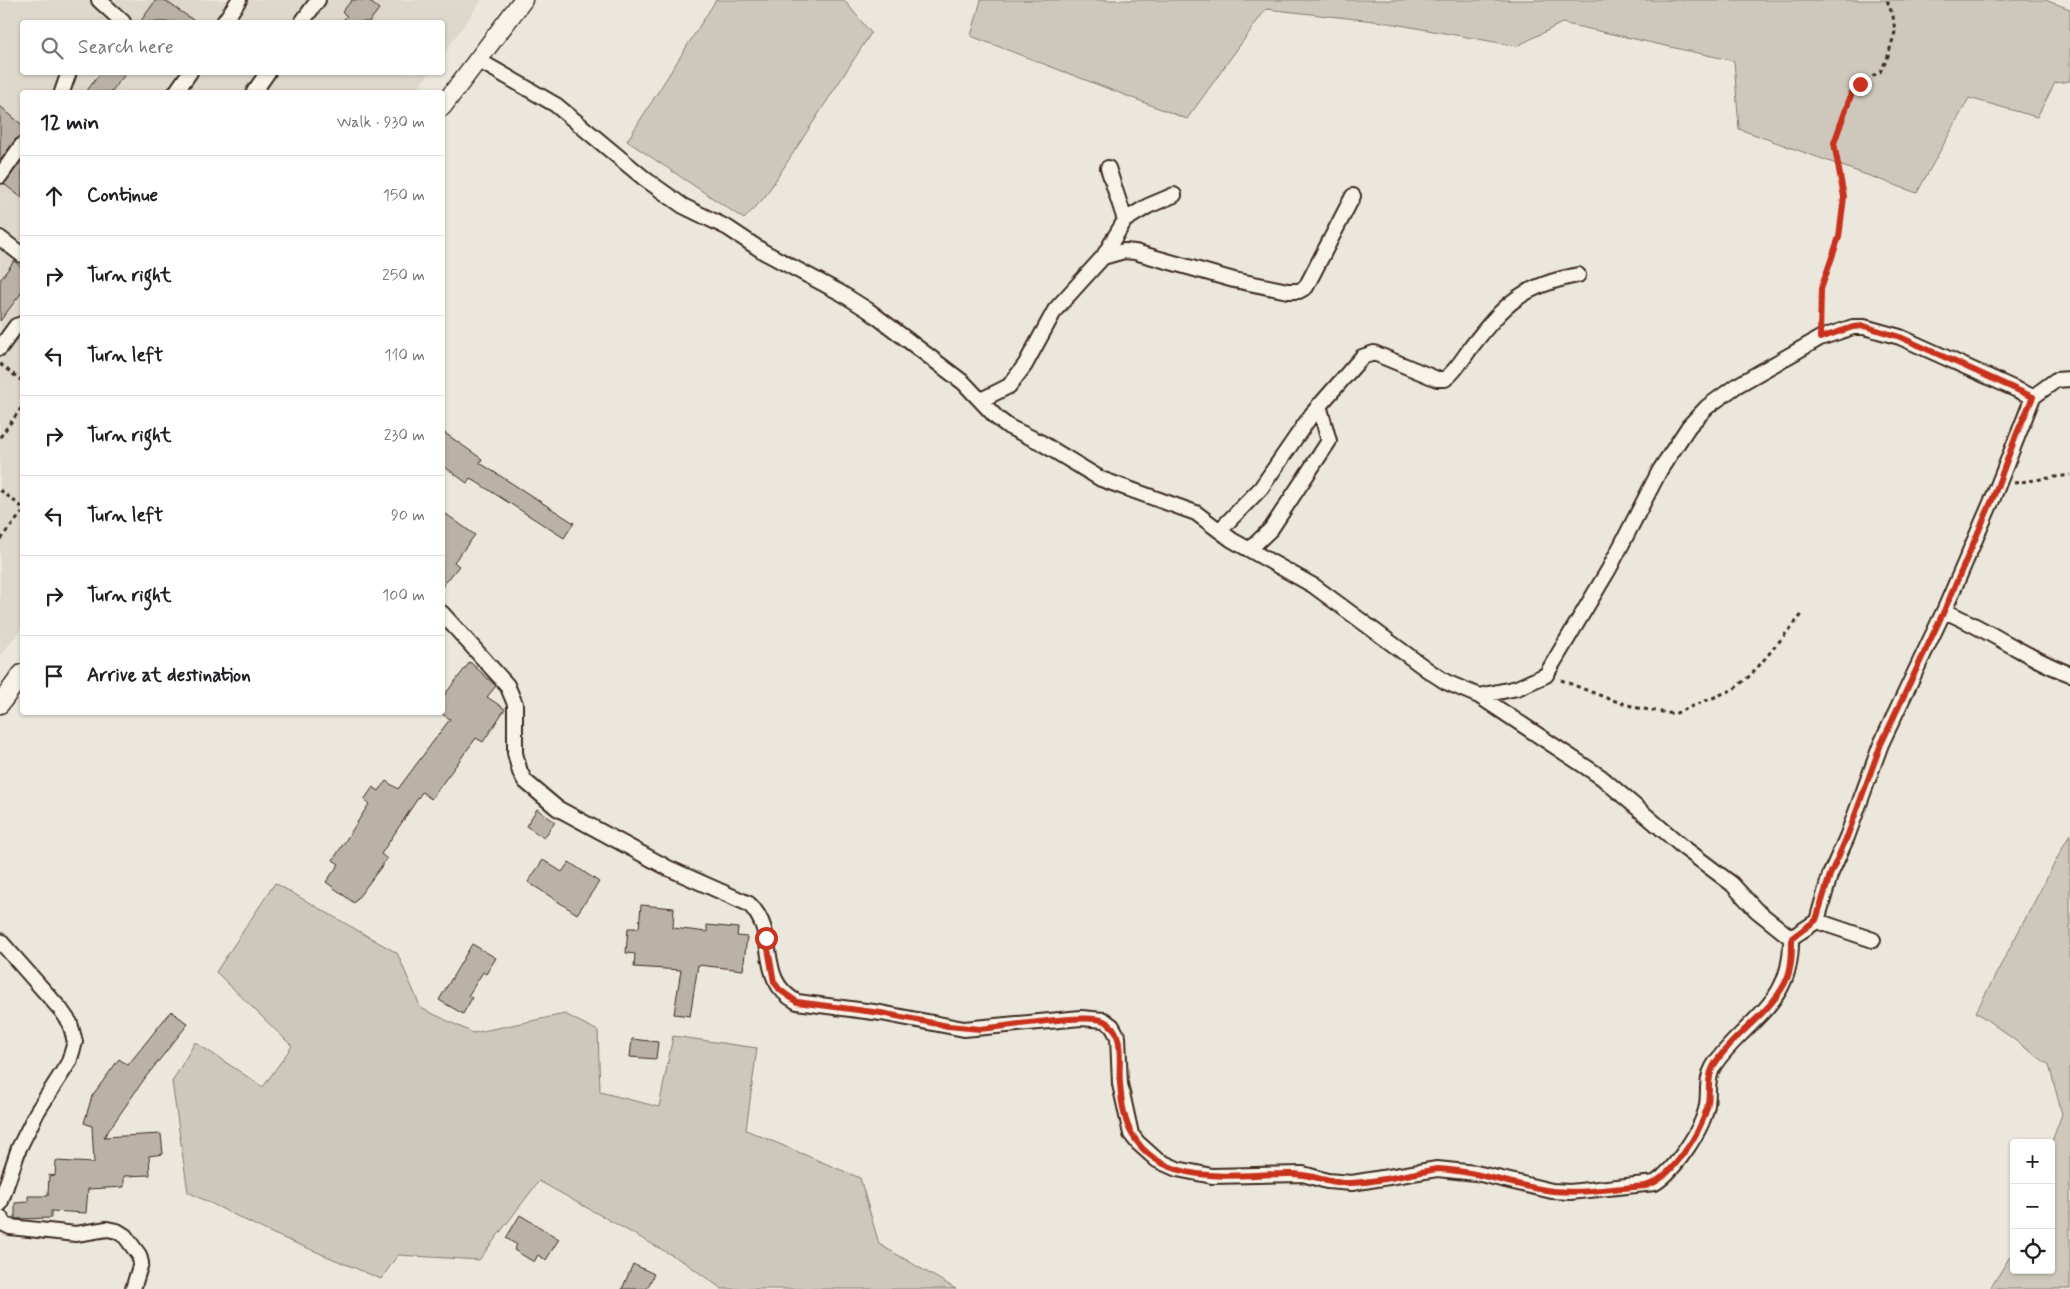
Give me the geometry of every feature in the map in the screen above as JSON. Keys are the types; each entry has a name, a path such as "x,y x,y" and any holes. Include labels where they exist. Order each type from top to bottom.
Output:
{"street":[{"path":"98,0 122,20"},
{"path":"225,20 239,0"},
{"path":"303,20 318,0"},
{"path":"445,103 523,0"},
{"path":"478,60 556,105 645,179 683,206 728,228 764,252 841,293 868,310 964,383 997,418 1009,427 1040,442 1089,473 1196,513 1232,540 1314,586 1429,671 1446,682 1479,696 1601,777 1683,847 1732,884 1756,910 1792,938"},
{"path":"63,90 68,75"},
{"path":"177,90 188,75"},
{"path":"255,90 266,75"},
{"path":"0,176 20,148"},
{"path":"1108,168 1125,220"},
{"path":"982,400 1009,386 1025,365 1055,310 1103,257 1125,220 1148,206 1174,195"},
{"path":"1103,257 1124,251 1135,252 1234,280 1288,291 1299,291 1306,287 1353,196"},
{"path":"0,238 20,253"},
{"path":"1220,530 1261,488 1319,405 1339,381 1368,354 1374,353 1437,379 1445,379 1494,317 1519,295 1556,280 1578,275"},
{"path":"0,348 16,326 20,325"},
{"path":"1479,696 1517,688 1546,675 1609,569 1660,470 1689,426 1707,407 1736,386 1820,338 1853,327 1864,326 1900,337 2033,397"},
{"path":"1792,938 1816,920 1830,875 1847,837 1881,744 1944,611 1993,498 2017,433 2033,397 2056,380 2070,380"},
{"path":"1250,549 1271,529 1329,441 1319,405"},
{"path":"1944,611 1989,632 2053,668 2070,674"},
{"path":"445,616 507,685 515,704 515,753 520,772 525,781 557,808 573,817 668,868 749,904 758,912 762,924 774,982 788,996 797,1002 881,1013 964,1028 980,1029 1081,1018 1104,1020 1112,1026 1118,1037 1120,1084 1131,1134 1157,1160 1194,1174 1231,1176 1304,1174 1327,1181 1352,1183 1437,1169 1476,1172 1552,1191 1570,1192 1655,1183 1673,1164 1698,1128 1707,1107 1708,1078 1712,1068 1723,1052 1771,1003 1785,982 1792,959 1792,938"},
{"path":"0,704 20,677"},
{"path":"1816,920 1873,940"},
{"path":"0,941 62,1010 74,1032 75,1042 69,1062 37,1112 19,1148 0,1204"},
{"path":"0,1217 4,1224 19,1228 76,1234 107,1229 117,1231 125,1236 139,1254 141,1263 133,1289"}],"path":[{"path":"1820,338 1821,289 1839,237 1844,197 1834,143 1852,92 1860,84 1880,72 1888,59 1895,32 1893,16 1887,0"},
{"path":"0,364 20,379"},
{"path":"0,437 20,410"},
{"path":"1993,498 2015,483 2070,475"},
{"path":"0,490 20,505"},
{"path":"0,539 20,515"},
{"path":"1546,675 1638,708 1674,714 1734,689 1752,674 1804,612"}],"shaded area":[{"path":"0,0 482,0 445,51 445,20 20,20 20,75 428,75 416,90 20,90 20,630 0,657"},
{"path":"716,0 844,0 871,33 764,198 744,219 627,141"},
{"path":"981,0 2045,0 2070,9 2070,81 2055,83 2037,117 1969,98 1917,193 1739,129 1734,61 1562,23 1517,46 1383,22 1266,9 1187,119 971,36"},
{"path":"2070,834 2070,1289 1990,1289 2010,1256 2010,1274 2055,1274 2055,1139 2053,1139 2062,1114 2049,1065 1976,1012"},
{"path":"275,883 397,953 421,1008 473,1033 565,1014 598,1031 600,1092 659,1107 673,1036 757,1048 746,1130 860,1178 879,1244 956,1289 722,1289 684,1262 539,1181 479,1260 398,1255 381,1279 269,1232 188,1192 172,1082 195,1042 263,1087 292,1046 216,972"}],"building":[{"path":"156,0 164,0 193,20 141,20"},
{"path":"352,0 368,0 379,9 371,20 343,20 347,16 342,12"},
{"path":"99,75 125,75 113,90 88,90"},
{"path":"0,106 20,123 20,137 15,140 0,161"},
{"path":"20,162 20,196 4,184"},
{"path":"14,261 20,266 20,295 0,321 0,280"},
{"path":"445,433 482,459 480,463 574,523 564,538 470,478 467,483 445,467"},
{"path":"445,513 475,535 454,562 459,566 445,583"},
{"path":"470,662 496,686 487,697 505,709 483,742 476,738 431,799 422,792 381,854 387,859 354,903 326,882 339,864 333,860 369,804 364,800 373,787 379,791 386,781 398,789 450,719 444,715 445,694"},
{"path":"537,809 555,822 544,838 526,826"},
{"path":"543,860 562,872 569,862 599,882 577,914 528,882"},
{"path":"641,905 674,908 673,928 707,932 707,925 738,928 737,936 747,937 743,970 698,965 690,1016 674,1014 681,970 634,967 635,954 626,953 628,928 639,928"},
{"path":"472,944 496,958 486,974 483,972 468,996 472,998 463,1014 439,1000"},
{"path":"171,1011 188,1024 145,1078 104,1137 161,1134 163,1154 149,1156 150,1175 124,1176 124,1187 88,1189 86,1213 51,1211 51,1218 15,1219 15,1203 28,1202 28,1196 48,1196 49,1175 55,1176 56,1161 94,1163 92,1126 84,1123 92,1096 119,1059 128,1065"},
{"path":"632,1039 658,1042 656,1059 630,1057"},
{"path":"520,1215 559,1239 546,1260 538,1255 534,1262 514,1250 517,1245 506,1238"},
{"path":"633,1264 654,1274 647,1289 622,1289"}],"route":[{"path":"766,938 774,982 780,990 797,1002 850,1008 948,1026 980,1029 1081,1018 1104,1020 1112,1026 1118,1037 1120,1084 1131,1134 1157,1160 1165,1165 1194,1174 1212,1176 1304,1174 1327,1181 1352,1183 1437,1169 1476,1172 1552,1191 1570,1192 1645,1186 1662,1179 1690,1142 1698,1128 1707,1107 1708,1078 1712,1068 1723,1052 1771,1003 1785,982 1792,959 1792,938 1816,920 1830,875 1847,837 1881,744 1944,611 1993,498 2017,433 2033,397 1900,337 1864,326 1834,332 1820,338 1820,294 1839,237 1844,197 1840,181 1838,156 1834,143 1852,92 1860,84"}]}
